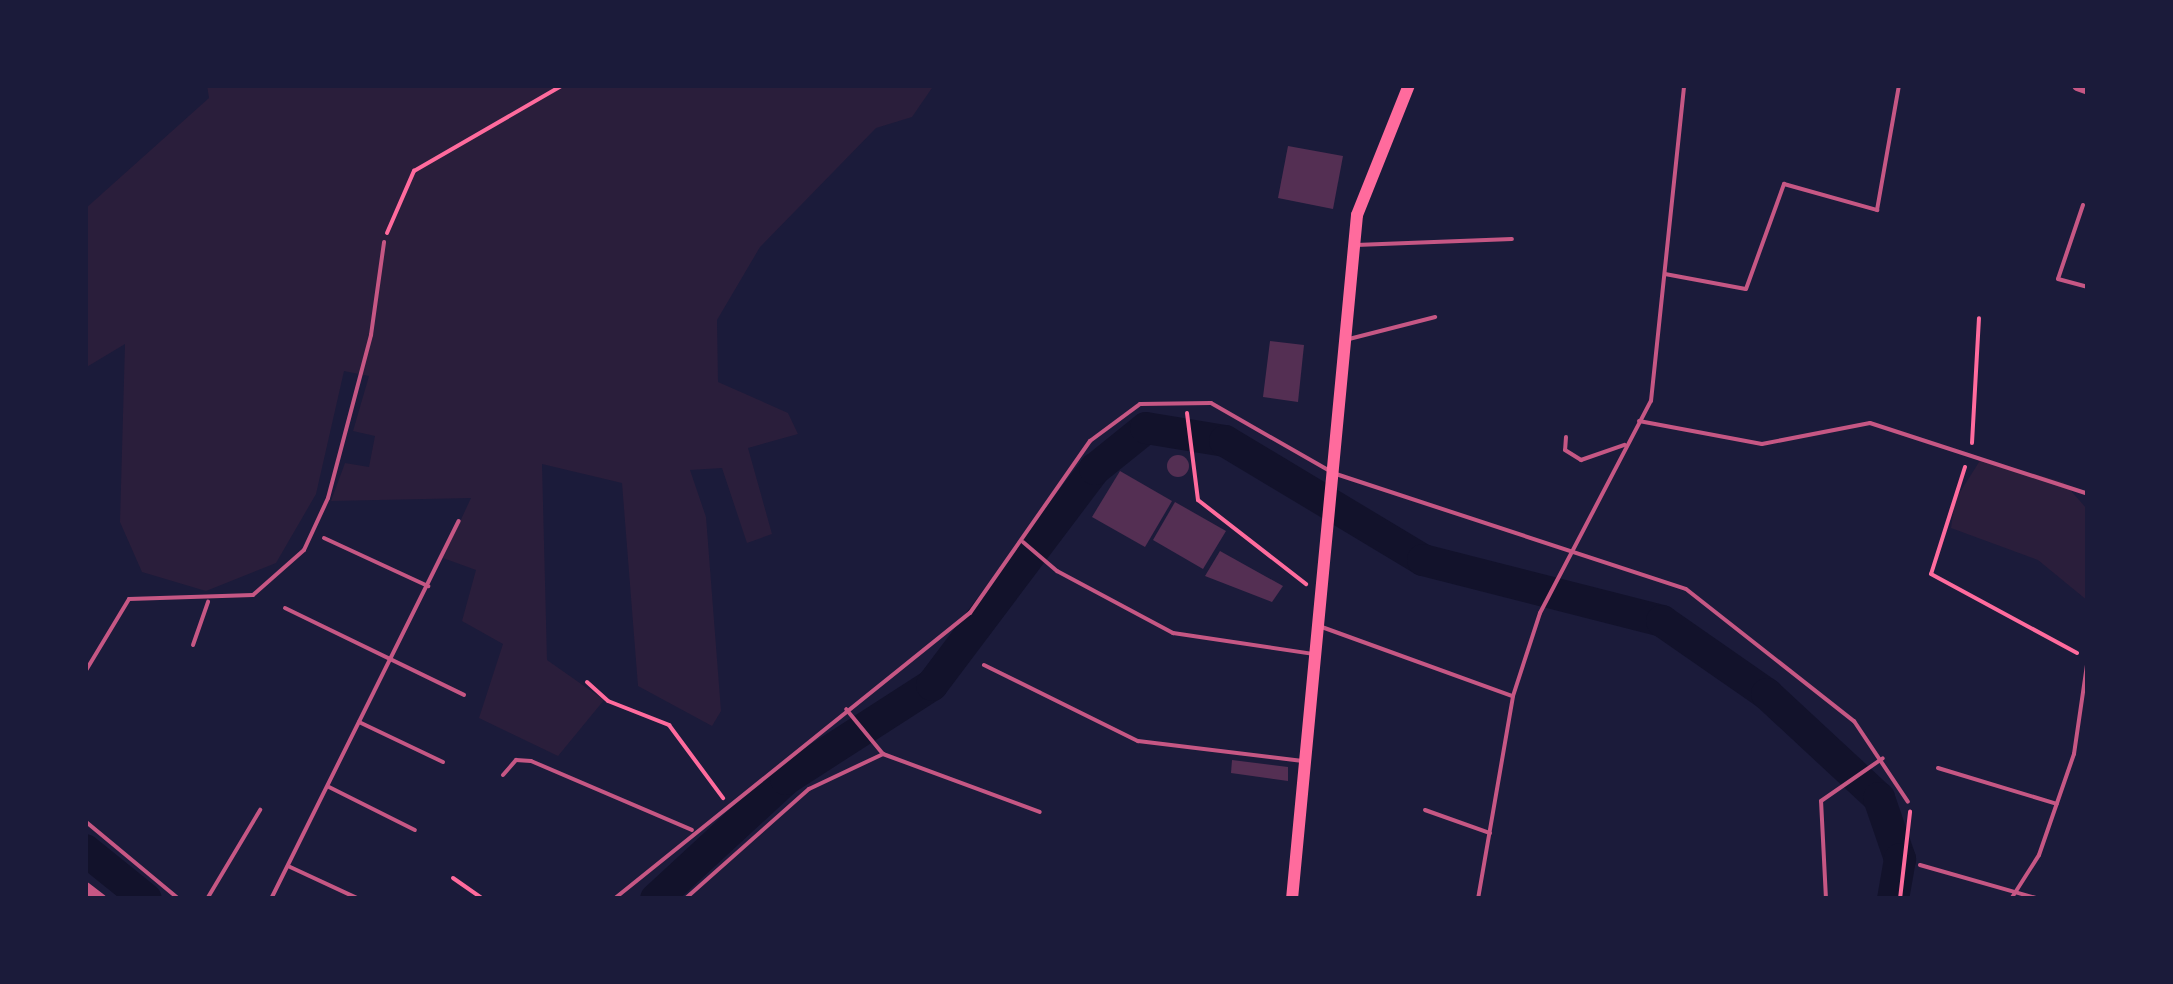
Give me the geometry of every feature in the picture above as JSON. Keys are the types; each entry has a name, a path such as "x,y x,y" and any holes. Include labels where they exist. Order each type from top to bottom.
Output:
{"main road":[{"path":"1292,899 1327,470 1353,245 1382,138 1409,85"}],"street":[{"path":"2077,85 2088,89"},
{"path":"85,887 100,899"}],"lane":[{"path":"1478,899 1513,696 1540,613 1624,445 1651,401 1684,85"},
{"path":"1664,274 1746,289 1784,184 1876,210 1884,128 1899,85"},
{"path":"2083,205 2058,279 2088,288"},
{"path":"1353,245 1512,238"},
{"path":"85,672 130,599 174,592 208,602 253,595 304,550 328,498 371,335 384,242"},
{"path":"1340,343 1372,326 1436,318"},
{"path":"614,899 692,830 970,613 1090,441 1140,404 1211,402 1327,470 1686,588 1854,721 1883,758 1908,802"},
{"path":"1639,422 1762,444 1870,423 2088,494"},
{"path":"1566,437 1566,450 1581,460 1624,445"},
{"path":"272,899 460,521"},
{"path":"324,538 428,586"},
{"path":"1023,542 1057,571 1173,632 1314,654"},
{"path":"193,645 208,602"},
{"path":"286,608 464,695"},
{"path":"1315,624 1513,696"},
{"path":"2011,899 2056,804 2074,754 2085,657"},
{"path":"984,665 1138,741 1304,761"},
{"path":"846,709 884,754 1040,812"},
{"path":"359,722 443,762"},
{"path":"685,899 808,789 884,754"},
{"path":"1826,899 1826,797 1883,758"},
{"path":"503,774 532,760 692,830"},
{"path":"1938,768 2056,804"},
{"path":"328,786 415,830"},
{"path":"207,899 260,810"},
{"path":"1425,810 1490,833"},
{"path":"85,822 178,899"},
{"path":"1920,865 2018,887 2038,899"},
{"path":"288,866 358,899"}],"path":[{"path":"384,242 414,171 562,85"},
{"path":"1979,318 1969,456 1930,574 2085,657"},
{"path":"1187,411 1198,500 1317,594"},
{"path":"587,682 608,702 669,725 726,803"},
{"path":"1900,899 1914,834 1908,802"},
{"path":"453,878 484,899"}],"shaded area":[{"path":"207,85 934,85 912,117 876,128 760,247 717,320 718,382 788,413 798,434 748,448 772,534 747,543 722,468 690,470 706,517 721,711 712,726 638,686 622,483 542,464 547,660 604,700 558,756 479,718 503,644 462,621 476,570 443,558 471,498 331,501 345,463 369,467 375,436 353,431 369,376 344,371 316,494 276,563 206,591 142,572 120,522 125,344 85,368 85,209 209,98"},
{"path":"1981,459 2063,482 2088,510 2088,601 2038,560 1951,528 1955,500"}],"building":[{"path":"1288,146 1343,156 1333,209 1278,198"},
{"path":"1270,341 1304,345 1298,402 1263,397"},
{"path":"1178,455 1186,458 1186,474 1178,477 1170,474 1167,466 1170,458"},
{"path":"1120,471 1172,501 1145,547 1092,517"},
{"path":"1175,502 1226,531 1203,569 1153,540"},
{"path":"1220,551 1283,586 1272,602 1205,576"},
{"path":"1232,760 1288,767 1288,781 1231,773"}],"waterway":[{"path":"656,899 786,779 932,685 1095,469 1146,428 1225,441 1423,560 1662,621 1767,694 1879,798 1900,859 1893,899"},
{"path":"85,850 146,899"}]}
